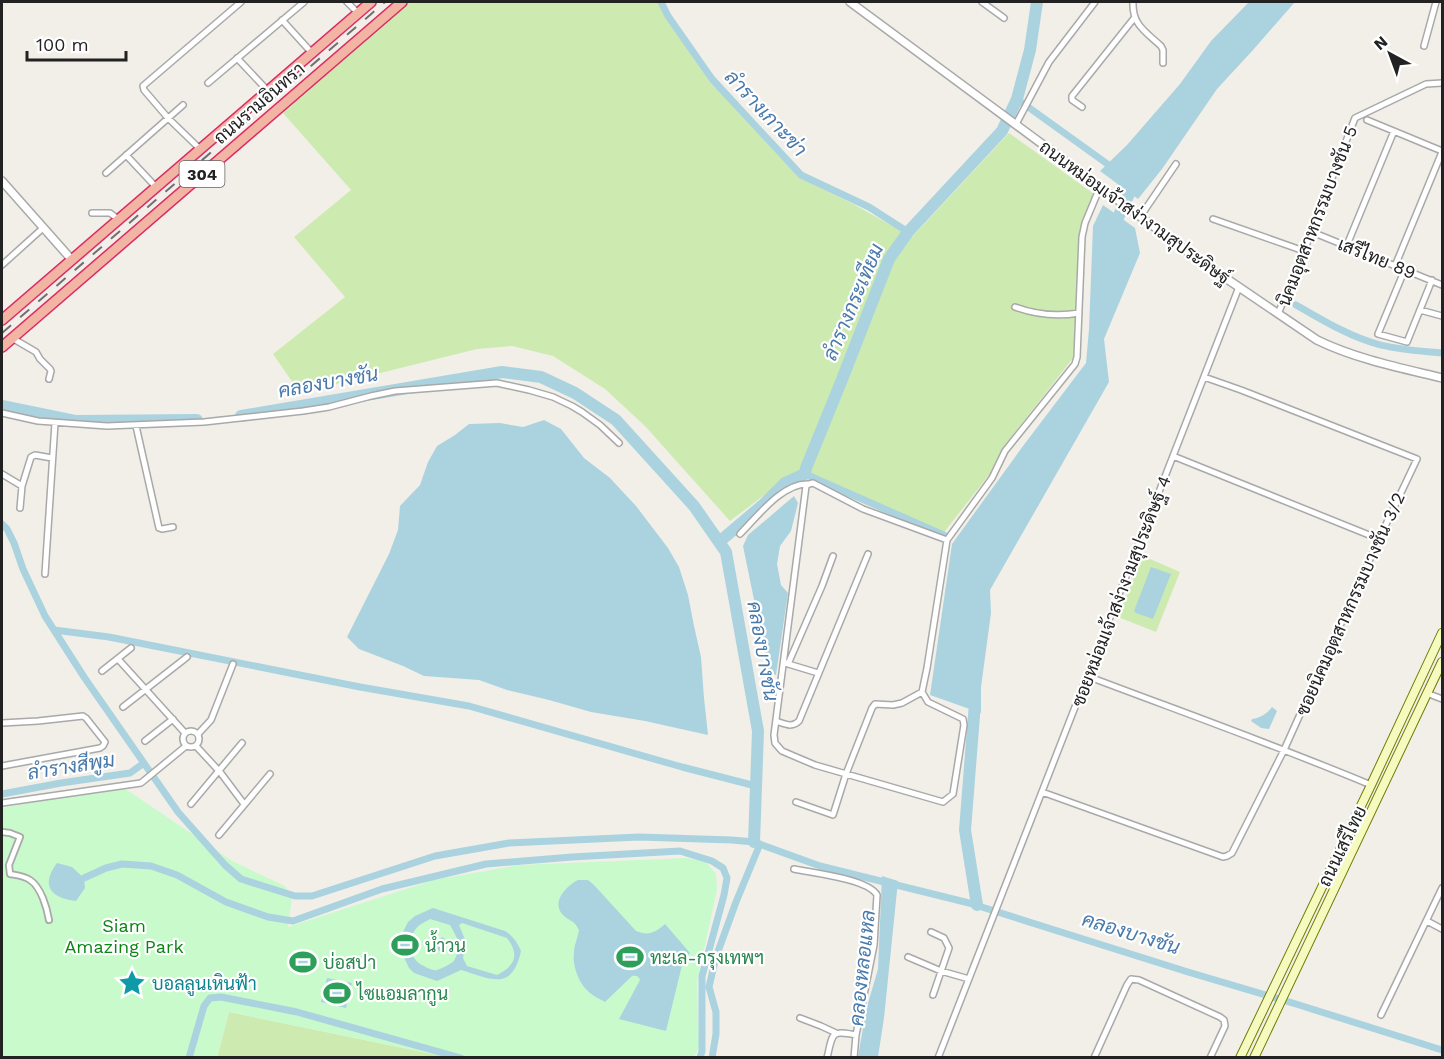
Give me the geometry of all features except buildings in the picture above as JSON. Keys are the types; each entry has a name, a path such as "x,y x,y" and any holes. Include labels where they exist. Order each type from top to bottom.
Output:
{"highway":[{"name":"ถนนรามอินทรา","path":"2,320 371,2"},
{"name":"ถนนรามอินทรา","path":"2,347 402,2"}],"main road":[{"name":"ถนนเสรีไทย","path":"1240,1058 1443,633"},
{"name":"ถนนเสรีไทย","path":"1254,1058 1443,662"},
{"path":"1371,785 1382,789"}],"street":[{"path":"200,149 168,118 144,90 144,84 241,2"},
{"path":"207,83 304,2"},
{"path":"347,2 358,13"},
{"name":"ถนนหม่อมเจ้าสง่างามสุประดิษฐ์","path":"850,2 1199,260 1317,340 1331,347 1443,378"},
{"path":"982,2 1004,18"},
{"path":"1014,123 1027,106 1049,62 1094,2"},
{"path":"1133,2 1135,17 1140,28 1163,50 1163,63"},
{"path":"1424,46 1436,2"},
{"path":"1082,107 1072,100 1072,96 1135,17"},
{"path":"282,20 312,53"},
{"path":"237,58 268,91"},
{"name":"นิคมอุตสาหกรรมบางชัน 5","path":"1278,314 1355,118 1426,84 1443,83"},
{"path":"106,173 183,105"},
{"path":"1367,120 1443,152 1395,266"},
{"path":"1347,245 1394,131"},
{"path":"126,155 156,188"},
{"path":"1138,215 1176,164"},
{"path":"2,182 72,260"},
{"path":"809,484 806,486 803,504 786,663 774,735 775,743 782,751 815,765 943,802 953,794 963,719 927,702 922,692 947,540 992,478 1005,452 1075,364 1082,237 1085,223 1100,187"},
{"path":"92,213 110,213 118,219"},
{"path":"1213,219 1304,251"},
{"path":"2,265 43,228"},
{"name":"เสรีไทย 89","path":"1312,232 1443,285"},
{"path":"1405,269 1378,334 1407,342 1432,280"},
{"name":"ซอยหม่อมเจ้าสง่างามสุประดิษฐ์ 4","path":"938,1058 1239,287"},
{"path":"1015,307 1048,316 1079,313"},
{"path":"1420,310 1443,316"},
{"path":"12,338 36,352 51,371 49,379"},
{"name":"ซอยนิคมอุตสาหกรรมบางชัน 3/2","path":"1042,792 1223,857 1236,849 1284,750 1378,538 1417,459 1204,377"},
{"path":"2,413 38,421 107,426 204,422 325,408 350,400 395,392 497,383 553,397 572,406 600,425 619,443"},
{"path":"45,574 55,423"},
{"path":"136,426 159,528 173,527"},
{"path":"20,508 22,486 31,457 35,455 52,459"},
{"path":"1173,456 1378,538"},
{"path":"2,474 22,486"},
{"path":"740,534 774,499 798,484 813,483 863,509 947,540"},
{"path":"776,721 791,726 799,721 868,554"},
{"path":"786,663 822,586 833,556"},
{"path":"102,671 131,648"},
{"path":"123,707 187,657"},
{"path":"118,659 185,733"},
{"path":"786,663 818,673"},
{"path":"198,734 211,720 233,664"},
{"path":"1087,676 1371,785"},
{"path":"796,802 833,815 846,774 874,704 902,703 922,692"},
{"path":"1428,694 1443,699"},
{"path":"2,723 38,722 83,716 105,742 100,748 2,766"},
{"path":"145,741 172,719"},
{"path":"193,731 198,734 200,739 196,746 191,748 186,746 183,741 185,733 193,731"},
{"path":"191,804 242,743"},
{"path":"2,803 141,783 186,746"},
{"path":"196,746 244,804"},
{"path":"219,835 270,774"},
{"path":"2,832 10,832 20,837 9,865 10,874 30,880 47,907 49,920"},
{"path":"2,862 9,865"},
{"path":"794,869 823,873 865,885 874,890 877,895 873,945 856,1035 854,1058"},
{"path":"1381,1015 1443,888"},
{"path":"1427,921 1443,929"},
{"path":"931,932 944,938 949,948 933,995"},
{"path":"908,957 969,979"},
{"path":"1094,1058 1131,980 1139,980 1224,1020 1225,1026 1210,1058"},
{"path":"800,1018 836,1033 856,1035"},
{"path":"827,1058 832,1037 836,1033"}],"green space":[{"path":"410,2 659,2 668,21 709,81 798,177 912,237 1009,133 1094,194 1080,232 1073,358 1002,449 989,475 941,536 852,498 808,476 787,478 730,521 645,426 605,389 553,356 512,346 477,349 300,393 273,354 345,297 294,237 351,190 283,113"},
{"path":"1143,556 1180,572 1156,632 1118,617"},
{"name":"Siam Amazing Park","path":"121,786 232,861 285,886 292,897 288,927 434,880 520,865 686,858 705,861 716,874 717,890 697,981 699,1048 694,1057 447,1057 229,1012 217,1057 2,1058 2,808"},
{"path":"229,1012 447,1057 217,1058"}],"water":[{"path":"1249,2 1295,2 1217,89 1162,169 1138,199 1100,171 1127,145 1180,84 1211,41"},
{"path":"1103,205 1135,228 1140,253 1104,339 1109,382 990,590 991,613 981,687 981,713 930,695 952,544 1086,363 1093,226"},
{"path":"544,420 561,429 584,458 610,478 636,506 668,548 679,567 688,595 701,657 708,735 591,712 507,690 479,680 424,676 359,649 347,637 389,554 398,530 400,506 420,485 428,462 437,446 469,424 500,423 523,427"},
{"path":"794,496 798,503 791,531 780,546 777,564 781,585 788,593 776,675 769,673 743,546 748,535"},
{"path":"1151,567 1171,574 1153,619 1134,611"},
{"path":"1272,707 1277,711 1269,729 1261,728 1251,721 1268,712"},
{"path":"57,863 72,867 84,878 85,888 76,901 60,897 51,889 49,878"},
{"path":"882,876 898,881 884,1018 878,1057 858,1057 866,1010 878,969"},
{"name":"ทะเล-กรุงเทพฯ","path":"578,880 588,880 594,885 636,931 651,933 665,924 690,953 683,961 666,1031 619,1019 640,980 637,976 632,976 605,1002 585,989 579,979 574,958 579,930 564,916 558,906 564,891"},
{"name":"น้ำวน","path":"433,908 505,931 515,939 521,951 517,964 512,973 499,979 482,977 461,970 437,981 414,973 409,968 399,947 408,922 415,916","holes":["430,919 450,925 458,942 458,951 454,961 437,970 430,969 415,960 410,946 415,930","462,923 507,938 514,955 512,964 497,975 467,966 463,958 466,942 459,925"]},
{"path":"443,937 448,945 437,951 430,950 430,944"},
{"name":"บ่อสปา","path":"301,952 304,956 308,953 312,954 312,961 307,969 302,966 294,967 297,955"},
{"name":"ไซแอมลากูน","path":"327,978 352,983 346,1008 321,1002"}],"waterway":[{"name":"ลำรางเกาะข่า","path":"661,2 668,16 712,79 801,175 869,207 908,232"},
{"name":"ลำรางกระเทียม","path":"719,542 785,483 805,474 889,259 908,232 1002,131 1017,99 1030,50 1037,2"},
{"path":"1017,99 1113,168"},
{"path":"1114,231 1115,224 1136,179"},
{"path":"1296,305 1366,341 1393,348 1442,353"},
{"name":"คลองบางชัน","path":"241,416 502,372 541,377 575,393 616,420 694,506 726,552 758,731 754,842"},
{"name":"คลองบางชัน","path":"2,406 75,421 197,420"},
{"path":"805,474 946,536"},
{"path":"2,524 14,543 23,569 45,616 84,677 178,812 225,865 241,879 295,896 312,896 435,856 509,843 639,837 754,842 820,866 969,903 1442,1050"},
{"path":"54,630 109,637 360,687 469,706 756,786"},
{"path":"974,696 965,830 977,905"},
{"name":"ลำรางสีพูม","path":"2,794 130,773 144,763"},
{"path":"712,1058 716,1034 716,1012 709,987 716,957 760,844"},
{"path":"84,878 122,864 151,866 177,875 226,902 268,917 293,921 382,889 486,864 680,851 712,861 723,868 727,878 702,976 702,1051 700,1058"},
{"path":"189,1058 204,1006 210,998 221,997 297,1012 461,1058"}],"railway":[{"path":"2,333 385,2"}],"place":[{"name":"น้ำวน","path":"405,945"},
{"name":"ทะเล-กรุงเทพฯ","path":"630,957"},
{"name":"บ่อสปา","path":"303,962"},
{"name":"บอลลูนเหินฟ้า","path":"132,983"},
{"name":"ไซแอมลากูน","path":"337,993"}],"water label":[{"name":"คลองหลอแหล","path":"862,968"}]}
